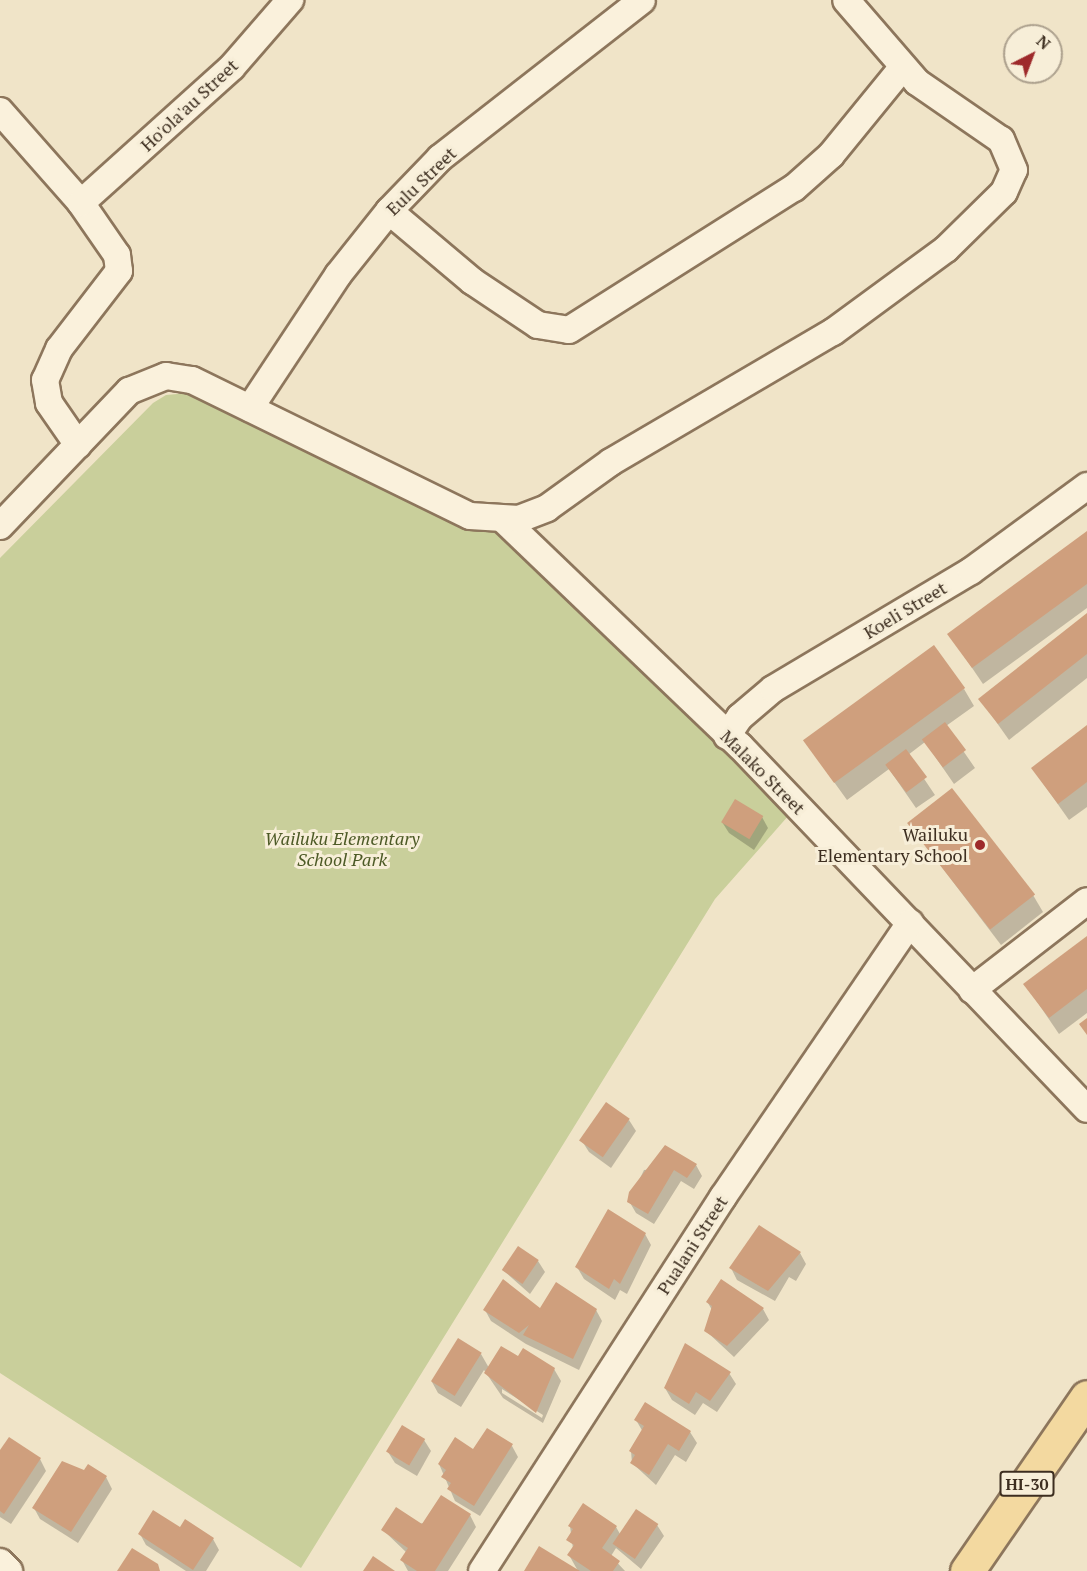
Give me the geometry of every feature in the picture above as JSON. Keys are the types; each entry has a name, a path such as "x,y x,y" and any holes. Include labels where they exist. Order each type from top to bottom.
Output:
{"main road":[{"name":"HI-30","path":"967,1571 1087,1396"}],"street":[{"name":"Ho'ola'au Street","path":"81,203 232,67 290,0"},
{"name":"Eulu Street","path":"250,408 338,275 389,211 440,158 642,0"},
{"path":"0,526 129,391 152,378 179,376 250,408 470,516 506,521 547,508 611,462 833,332 946,249 1004,192 1014,170 1007,146 902,68 846,0"},
{"path":"389,211 472,281 538,325 569,330 794,188 831,155 902,68"},
{"path":"0,111 110,239 119,271 59,349 45,380 49,403 78,445"},
{"name":"Koeli Street","path":"727,736 734,723 773,689 971,571 1087,486"},
{"name":"Malako Street","path":"506,521 727,736 910,923 1087,1109"},
{"path":"972,990 1087,901"},
{"name":"Pualani Street","path":"482,1571 723,1197 910,923"},
{"path":"0,1562 9,1571"}],"green space":[{"name":"Wailuku Elementary School Park","path":"200,392 512,531 789,815 715,899 301,1568 0,1373 0,558 153,403 166,395"}],"building":[{"path":"1087,531 1087,584 972,668 947,634"},
{"path":"1087,613 1087,654 998,724 978,699"},
{"path":"934,645 965,688 834,783 803,740"},
{"path":"945,722 966,750 943,767 922,739"},
{"path":"1087,725 1087,782 1058,804 1031,768"},
{"path":"906,749 927,777 906,793 885,765"},
{"path":"952,788 1035,894 990,929 907,823"},
{"path":"735,799 763,816 749,839 721,822"},
{"path":"1087,936 1087,989 1049,1018 1023,984"},
{"path":"1087,1018 1087,1035 1079,1024"},
{"path":"606,1102 630,1119 603,1157 579,1141"},
{"path":"665,1145 697,1164 687,1178 674,1170 648,1214 627,1202 629,1192"},
{"path":"608,1209 646,1233 620,1284 614,1279 609,1289 575,1267"},
{"path":"759,1225 801,1252 768,1291 729,1268"},
{"path":"518,1246 539,1260 523,1284 502,1270"},
{"path":"503,1279 540,1308 556,1282 597,1309 573,1359 523,1335 529,1325 519,1333 483,1310"},
{"path":"721,1279 764,1308 727,1346 704,1331 712,1306 706,1302"},
{"path":"458,1338 482,1353 455,1396 431,1381"},
{"path":"685,1343 731,1372 710,1401 696,1392 689,1404 664,1388"},
{"path":"501,1346 518,1356 523,1348 555,1368 536,1413 484,1373"},
{"path":"645,1402 691,1431 679,1451 668,1444 649,1475 630,1463 635,1455 629,1451 644,1426 634,1420"},
{"path":"402,1425 425,1439 409,1465 386,1452"},
{"path":"487,1428 513,1444 474,1506 447,1489 451,1483 441,1477 446,1470 438,1464 455,1437 473,1449"},
{"path":"9,1437 41,1458 4,1514 0,1511 0,1450"},
{"path":"62,1461 84,1470 88,1464 107,1476 71,1532 32,1508"},
{"path":"441,1495 471,1514 435,1571 417,1571 400,1560 408,1548 381,1530 396,1507 422,1524"},
{"path":"583,1503 617,1526 602,1548 620,1561 613,1571 591,1571 567,1555 574,1545 566,1540 573,1529 568,1526"},
{"path":"636,1509 658,1524 635,1559 613,1544"},
{"path":"153,1510 180,1527 185,1519 214,1538 193,1570 138,1534"},
{"path":"539,1546 580,1571 524,1571"},
{"path":"132,1548 158,1564 160,1571 117,1571"},
{"path":"373,1556 395,1571 363,1571"}],"place":[{"name":"Wailuku Elementary School","path":"980,845"}]}
